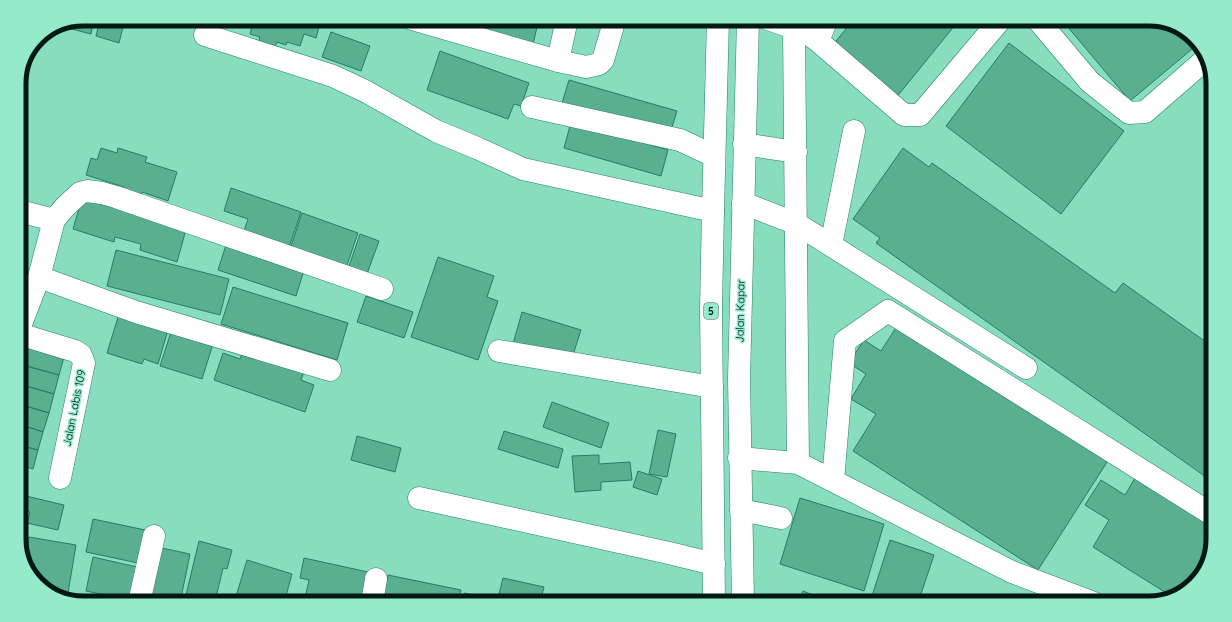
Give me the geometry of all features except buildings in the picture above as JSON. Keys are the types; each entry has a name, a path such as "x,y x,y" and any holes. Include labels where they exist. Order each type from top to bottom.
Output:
{"main road":[{"path":"436,26 558,61 586,67 598,64 603,60 613,26"},
{"path":"558,61 566,26"},
{"name":"5","path":"714,596 712,387 713,211 718,26"},
{"name":"Jalan Kapar","path":"743,596 739,379 748,26"},
{"path":"795,26 798,462"},
{"path":"798,26 818,41 904,115 920,115 995,26"},
{"path":"818,41 824,26"},
{"path":"1043,26 1090,82 1129,113 1146,112 1202,63"},
{"path":"205,35 333,76 365,91 436,131 523,169 713,211"},
{"path":"532,107 680,140 714,156"},
{"path":"831,245 854,130"},
{"path":"744,144 796,152"},
{"path":"26,311 39,277 54,220 80,193 87,191 102,192 382,289"},
{"path":"743,203 797,224 1026,368"},
{"path":"26,213 54,220"},
{"path":"39,277 136,312 330,370"},
{"path":"833,480 845,341 888,311 1206,511"},
{"name":"Jalan Labis 109","path":"26,336 75,351 81,356 84,363 60,478"},
{"path":"498,351 712,387"},
{"path":"740,458 798,462 1012,572 1075,596"},
{"path":"419,498 714,564"},
{"path":"741,510 781,518"},
{"path":"141,596 154,536"},
{"path":"373,596 376,580"}]}
